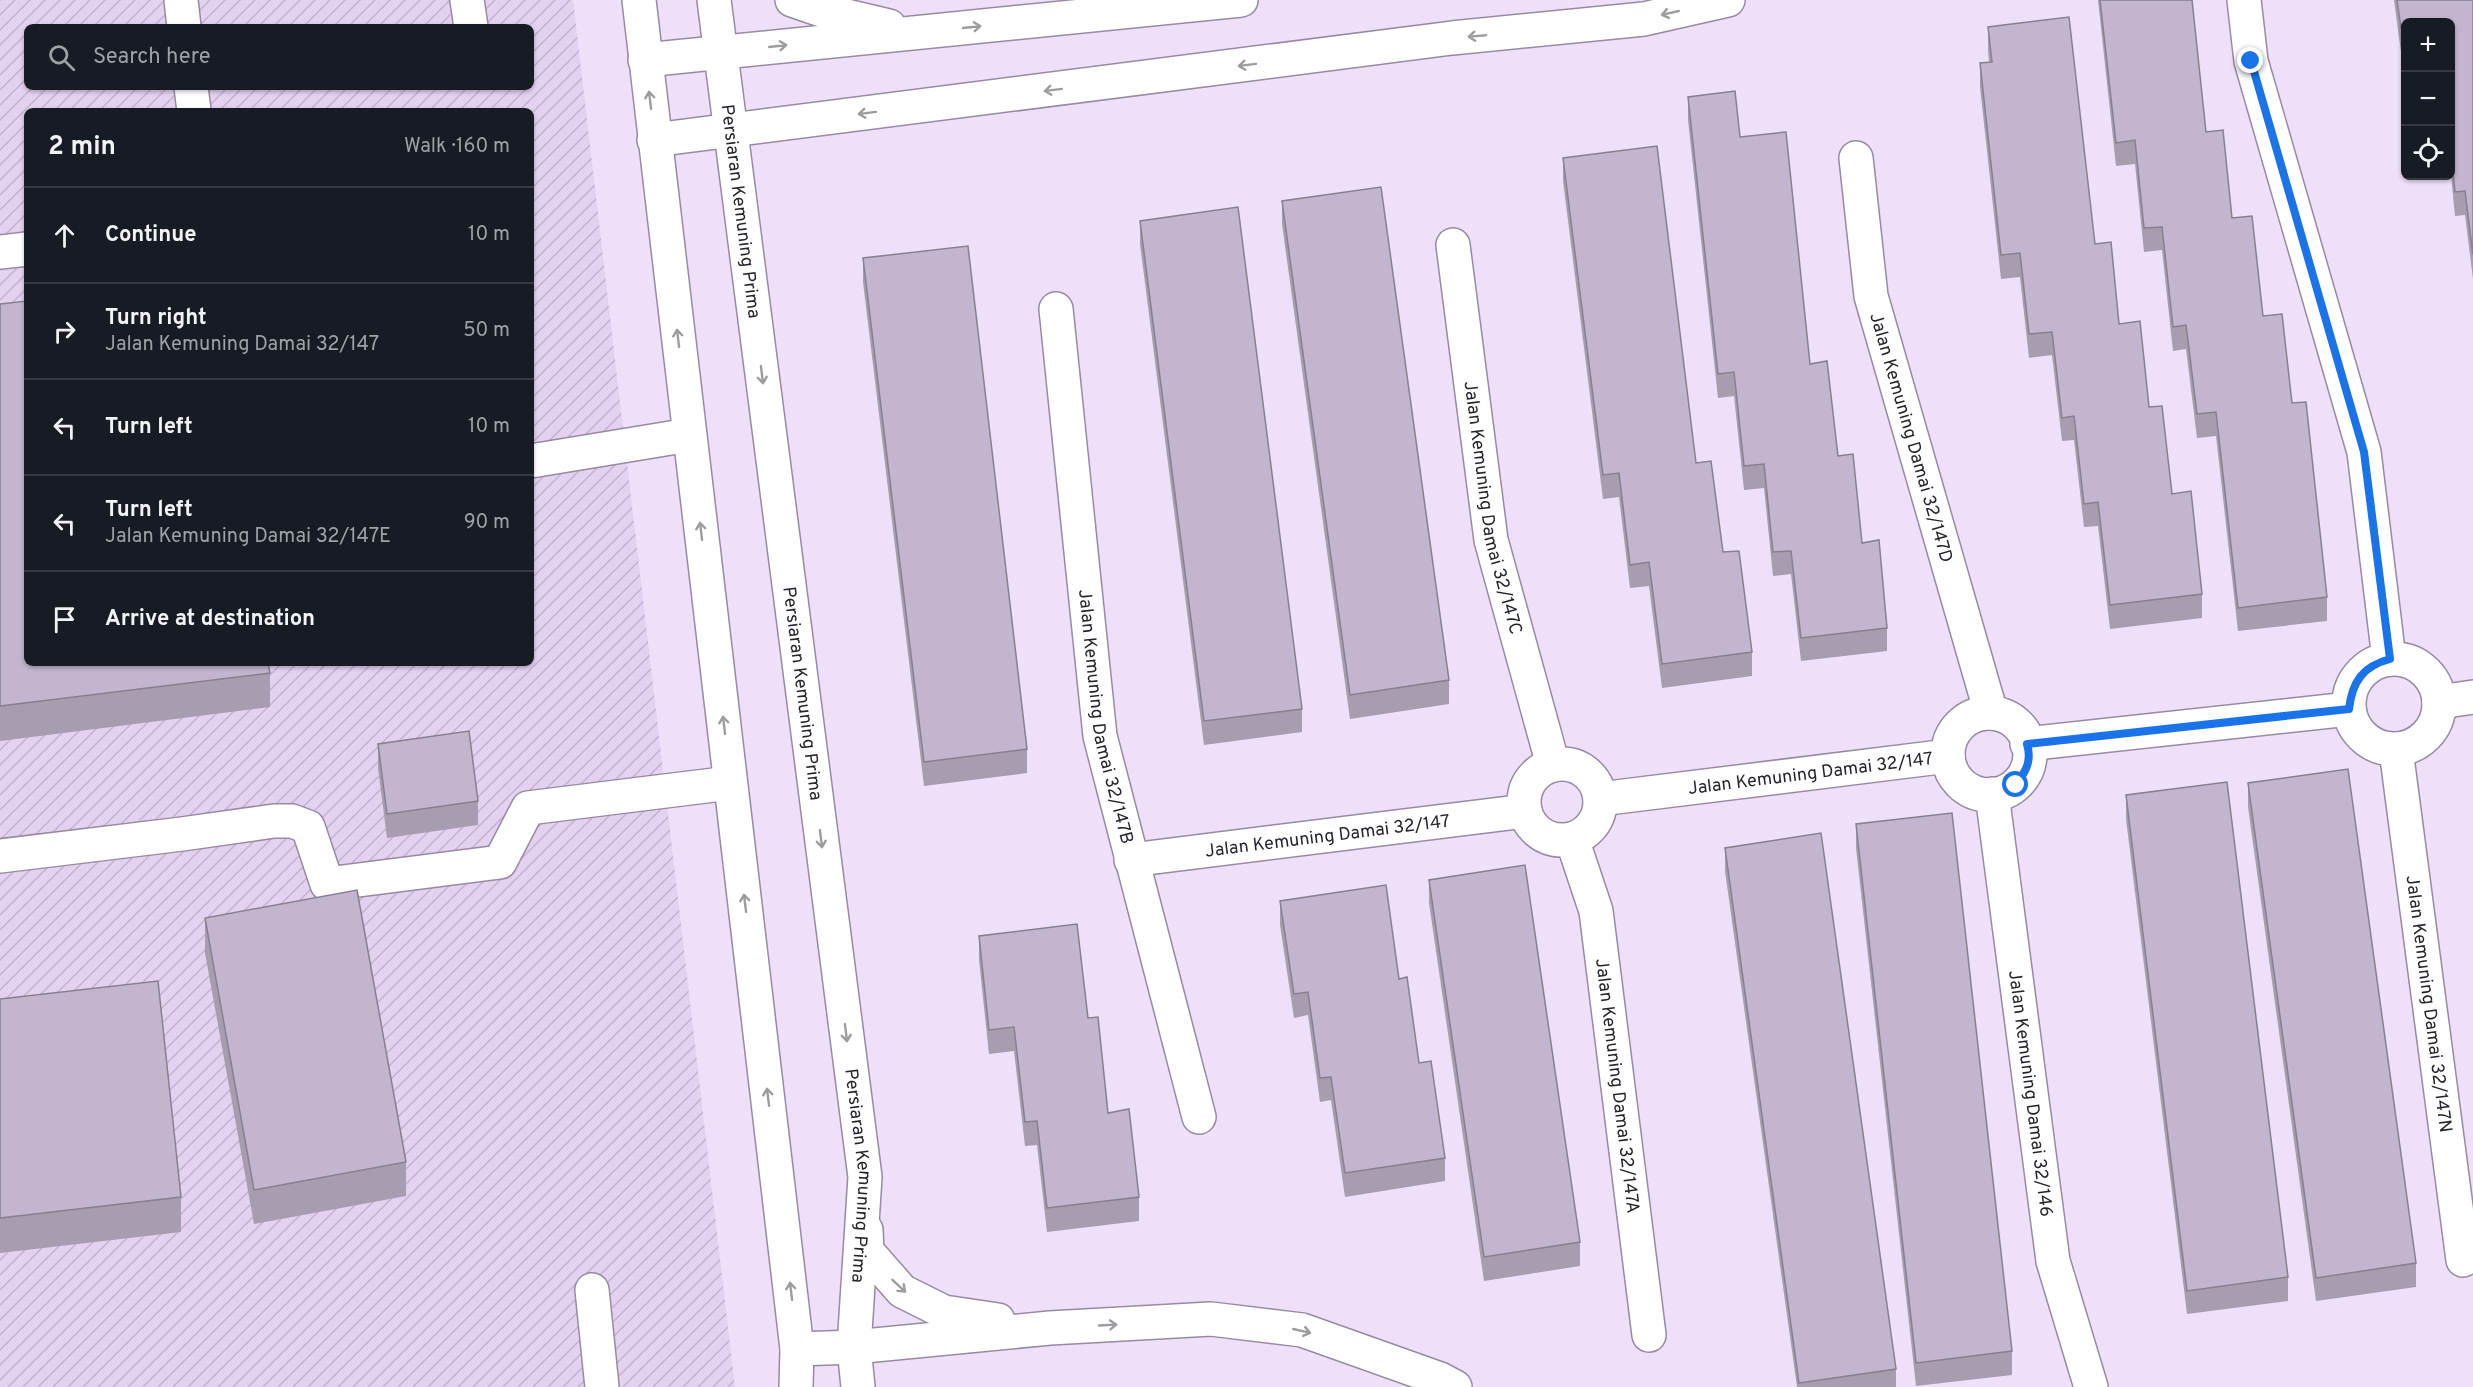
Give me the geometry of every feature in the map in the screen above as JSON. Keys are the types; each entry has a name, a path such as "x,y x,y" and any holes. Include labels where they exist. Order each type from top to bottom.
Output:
{"main road":[{"path":"181,0 184,24"},
{"path":"467,0 471,24"},
{"path":"639,0 797,1349 796,1387"},
{"name":"Persiaran Kemuning Prima","path":"714,0 865,1177 854,1347 858,1387"},
{"path":"792,0 821,10 915,32"},
{"path":"645,60 1241,0"},
{"path":"654,140 1452,38 1644,19 1728,0"},
{"path":"2244,0 2251,61 2364,452 2390,659"},
{"path":"191,90 194,108"},
{"name":"Jalan Kemuning Damai 32/147D","path":"1856,158 1871,296 1991,713"},
{"name":"Jalan Kemuning Damai 32/147C","path":"1453,245 1491,540 1553,765"},
{"path":"0,252 24,249"},
{"name":"Jalan Kemuning Damai 32/147B","path":"1056,309 1100,736 1199,1117"},
{"path":"534,461 689,435"},
{"path":"2390,659 2404,660 2417,665 2429,675 2437,688 2439,702 2438,716 2432,729 2422,740 2410,747 2396,750 2369,743 2359,733 2349,709 2350,695 2360,676 2376,663 2390,659"},
{"path":"2439,702 2473,697"},
{"path":"2027,744 2349,709"},
{"path":"1991,713 2008,717 2023,730 2030,755 2026,772 2016,785 2000,794 1980,794 1965,788 1953,774 1948,756 1949,743 1955,729 1967,718 1991,713"},
{"name":"Jalan Kemuning Damai 32/147N","path":"2396,750 2463,1260"},
{"name":"Jalan Kemuning Damai 32/147","path":"1600,799 1948,756"},
{"path":"1553,765 1579,768 1593,782 1600,799 1599,812 1593,824 1584,833 1572,839 1557,840 1543,835 1531,825 1525,811 1524,796 1530,782 1540,771 1553,765"},
{"path":"0,856 292,820 308,827 327,884 500,862 528,808 730,783"},
{"name":"Jalan Kemuning Damai 32/146","path":"1992,794 2053,1261 2091,1387"},
{"name":"Jalan Kemuning Damai 32/147","path":"1131,860 1525,811"},
{"name":"Jalan Kemuning Damai 32/147A","path":"1572,839 1596,911 1649,1335"},
{"path":"865,1177 867,1251 902,1291 944,1312 1050,1328"},
{"path":"592,1290 602,1387"},
{"path":"797,1349 854,1347 1050,1328 1210,1320 1302,1330 1444,1384"}],"shaded area":[{"path":"0,0 573,0 735,1387 0,1387"}],"building":[{"path":"2100,0 2192,0 2206,132 2223,130 2232,218 2252,216 2263,316 2282,314 2292,403 2306,402 2327,597 2238,608 2216,412 2197,414 2186,325 2173,327 2162,227 2144,228 2135,140 2116,143"},
{"path":"2397,0 2473,0 2473,255 2465,191 2455,192 2454,180 2455,18 2401,18 2401,28"},
{"path":"2069,17 2095,244 2111,242 2119,324 2140,321 2149,407 2162,406 2172,494 2191,491 2202,594 2110,605 2098,502 2084,504 2074,416 2062,418 2052,332 2029,334 2020,253 2001,255 1980,63 1992,62 1988,27"},
{"path":"1735,91 1740,137 1786,132 1810,364 1827,361 1838,456 1853,454 1862,543 1879,540 1887,628 1801,638 1791,551 1773,552 1764,464 1744,466 1734,372 1718,374 1688,97"},
{"path":"1657,146 1696,463 1711,461 1723,552 1739,551 1752,652 1662,664 1649,562 1630,565 1619,473 1603,475 1563,158"},
{"path":"1381,187 1449,680 1350,695 1282,201"},
{"path":"1238,207 1302,709 1204,721 1140,221"},
{"path":"968,246 1027,749 924,762 863,258"},
{"path":"24,301 24,666 269,666 270,673 0,706 0,304"},
{"path":"469,731 478,801 387,814 378,744"},
{"path":"2348,769 2416,1263 2316,1278 2248,783"},
{"path":"2227,782 2288,1277 2187,1291 2126,795"},
{"path":"1952,813 2012,1351 1916,1363 1856,824"},
{"path":"1821,833 1896,1369 1799,1383 1725,848"},
{"path":"1525,865 1580,1242 1484,1257 1429,880"},
{"path":"1386,885 1399,979 1407,977 1419,1063 1431,1061 1445,1158 1345,1173 1331,1077 1320,1078 1308,992 1294,994 1280,901"},
{"path":"357,890 406,1162 254,1190 205,918"},
{"path":"1077,924 1088,1018 1098,1017 1108,1113 1129,1109 1139,1197 1047,1208 1037,1121 1025,1122 1014,1027 989,1030 979,936"},
{"path":"158,981 181,1197 0,1218 0,999"}],"route":[{"path":"2016,785 2026,772 2030,755 2027,744 2349,709 2350,695 2355,681 2364,670 2390,659 2364,452 2251,61"}]}
